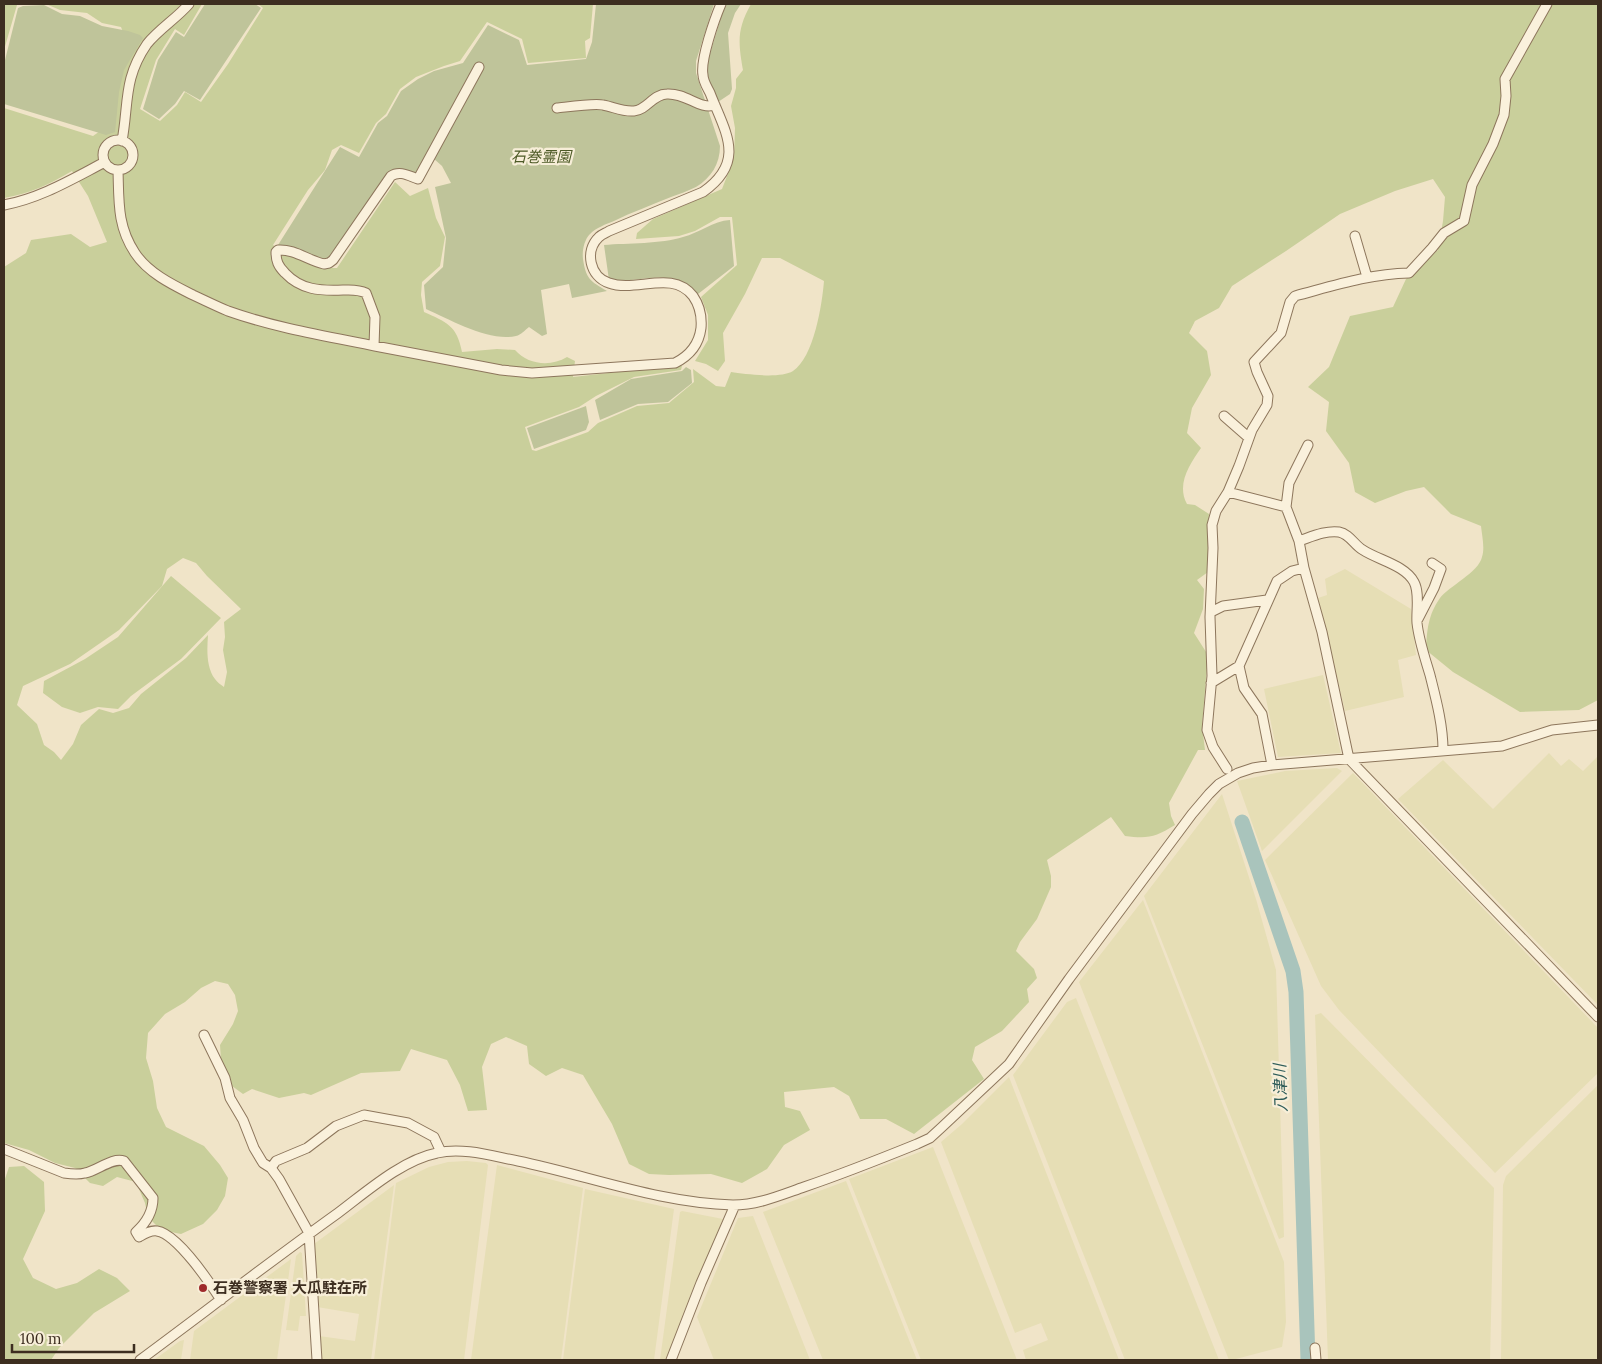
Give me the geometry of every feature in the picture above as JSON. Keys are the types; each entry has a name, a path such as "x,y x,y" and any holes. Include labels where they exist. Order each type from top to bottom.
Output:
{"street":[{"path":"122,141 128,88 138,61 148,43 190,4"},
{"path":"118,170 121,222 125,236 136,255 152,271 179,288 226,310 279,326 374,346 457,362 532,373 675,363 683,359 697,342 701,330 701,313 696,300 690,292 677,284 667,282 620,286 609,283 598,277 592,268 591,256 593,245 599,236 703,192 716,183 727,163 729,148 727,134 702,76 703,65 721,4"},
{"path":"1227,770 1213,747 1207,730 1211,683 1210,612 1213,518 1228,492 1248,437 1267,406 1268,396 1254,362 1281,333 1290,302 1295,296 1367,277 1387,273 1408,273 1444,234 1464,221 1472,185 1490,151 1504,115 1505,79 1546,4"},
{"path":"374,346 375,317 366,293 361,290 315,290 302,286 282,270 277,263 276,252 278,250 293,252 324,264 334,260 391,176 401,173 418,179 479,67"},
{"path":"557,108 602,105 623,111 634,111 645,106 658,96 665,94 683,96 703,106 715,105"},
{"path":"114,141 122,141 130,146 133,159 127,167 118,170 105,162 104,154 107,146 114,141"},
{"path":"4,206 44,194 105,162"},
{"path":"1355,236 1367,277"},
{"path":"1224,416 1248,437"},
{"path":"1308,445 1289,483 1286,508 1299,541 1304,568 1322,632 1349,759 1598,1017"},
{"path":"1228,492 1286,508"},
{"path":"1299,541 1324,533 1339,532 1348,535 1362,550 1407,574 1413,580 1416,586 1417,622 1421,646 1435,696 1443,738 1443,750"},
{"path":"1417,622 1441,569 1432,563"},
{"path":"1211,683 1239,666 1277,581 1292,571 1304,568"},
{"path":"1210,612 1223,606 1267,600"},
{"path":"1239,666 1244,688 1262,714 1272,765"},
{"path":"140,1360 309,1233 400,1169 417,1160 441,1152 453,1150 496,1156 679,1200 735,1205 756,1203 786,1193 930,1138 1009,1064 1059,992 1192,814 1219,784 1238,773 1272,765 1502,746 1552,730 1598,725"},
{"path":"204,1035 225,1078 230,1098 243,1120 254,1148 263,1163 271,1168 279,1179 309,1233 317,1360"},
{"path":"271,1168 276,1160 307,1148 336,1126 364,1115 408,1123 434,1137 441,1152"},
{"path":"4,1149 64,1173 73,1174 85,1173 116,1160 124,1161 153,1198 152,1210 136,1232 138,1237 151,1231 162,1232 170,1237 185,1252 221,1300"},
{"path":"671,1360 700,1283 735,1205"},
{"path":"1315,1348 1316,1360"}],"shaded area":[{"path":"1345,569 1411,609 1416,655 1398,660 1404,697 1345,711 1318,598 1327,595 1325,579"},
{"path":"1323,675 1341,753 1278,757 1264,689"},
{"path":"1549,753 1561,766 1569,759 1583,771 1598,756 1598,1005 1398,799 1443,760 1493,809"},
{"path":"1337,768 1342,771 1262,851 1237,781 1285,771"},
{"path":"1353,773 1598,1028 1598,1073 1495,1173 1339,1010 1321,986 1265,860"},
{"path":"1222,794 1256,899 1276,970 1284,1237 1279,1239 1144,896"},
{"path":"1143,900 1284,1262 1286,1322 1282,1347 1232,1360 1229,1360 1079,982"},
{"path":"1076,998 1219,1360 1125,1360 1013,1075 1067,1002"},
{"path":"1321,1013 1494,1188 1490,1360 1328,1360 1315,1015"},
{"path":"1009,1077 1119,1360 1026,1360 1023,1350 1048,1340 1041,1323 1015,1333 941,1142"},
{"path":"1598,1085 1598,1360 1501,1360 1503,1185 1506,1176"},
{"path":"933,1147 1017,1360 921,1360 849,1179"},
{"path":"448,1162 486,1163 488,1165 464,1360 374,1360 396,1183 429,1167"},
{"path":"497,1165 583,1188 561,1360 471,1360"},
{"path":"846,1181 917,1360 823,1360 763,1212"},
{"path":"394,1185 371,1360 320,1360 319,1336 355,1341 359,1314 317,1307 314,1244"},
{"path":"585,1189 674,1209 654,1360 563,1360"},
{"path":"680,1212 723,1219 680,1325 668,1360 660,1360"},
{"path":"753,1216 810,1360 714,1360 697,1317 738,1218"},
{"path":"300,1252 302,1253 306,1316 300,1316 298,1331 286,1330 296,1256"},
{"path":"291,1259 277,1360 190,1360 194,1331"},
{"path":"184,1340 181,1360 154,1360 180,1341"}],"green space":[{"path":"4,4 31,4 17,5 4,50"},
{"path":"46,4 202,4 184,35 175,29 156,60 140,109 160,121 177,105 185,92 201,102 228,64 263,8 258,4 593,4 590,38 585,41 586,58 528,63 522,39 487,22 460,61 416,77 400,89 386,114 376,123 359,153 341,145 332,150 325,170 308,190 273,245 287,256 326,268 337,268 395,182 410,196 428,188 436,218 445,237 440,266 422,282 421,295 424,312 444,322 454,330 462,352 497,349 515,350 526,359 540,363 554,362 567,357 575,361 573,377 682,366 681,370 634,377 596,396 579,407 525,427 532,450 536,451 588,432 598,423 637,406 669,403 694,382 693,369 716,386 725,387 731,372 780,375 793,371 800,364 812,343 819,316 824,281 780,258 762,258 745,294 723,333 725,361 718,371 706,364 695,361 708,340 708,315 701,297 737,265 732,217 720,217 695,231 679,236 636,239 637,233 653,219 722,189 734,158 735,128 731,106 736,88 736,79 743,70 740,51 741,28 751,4 1598,4 1598,700 1579,710 1520,712 1453,672 1426,650 1429,623 1436,604 1444,594 1470,574 1480,563 1483,550 1481,526 1451,514 1424,487 1406,491 1375,503 1355,492 1349,463 1326,431 1329,402 1308,387 1329,367 1350,316 1393,307 1406,279 1438,250 1445,197 1433,179 1395,191 1340,214 1232,286 1219,308 1195,321 1189,333 1207,351 1211,375 1192,408 1187,433 1201,448 1186,474 1183,489 1187,504 1195,505 1209,514 1208,572 1197,580 1204,589 1203,609 1194,633 1208,655 1202,726 1205,750 1198,750 1169,803 1175,825 1152,836 1125,836 1111,817 1047,860 1051,876 1051,887 1037,919 1020,942 1016,951 1034,969 1037,978 1027,989 1029,1002 1002,1031 975,1047 972,1060 984,1079 914,1134 886,1119 860,1119 849,1096 834,1087 784,1092 785,1107 800,1111 810,1130 784,1145 767,1169 742,1183 711,1174 649,1174 629,1164 612,1124 583,1075 562,1068 546,1076 529,1064 527,1046 506,1037 491,1044 482,1067 487,1110 468,1111 460,1085 447,1060 411,1049 400,1071 361,1073 311,1095 304,1093 279,1098 252,1089 243,1094 232,1086 221,1060 220,1045 233,1024 238,1011 235,995 228,984 215,981 201,988 185,1002 165,1014 148,1033 146,1058 153,1081 157,1108 166,1127 204,1146 228,1178 225,1196 217,1210 203,1224 181,1234 161,1230 148,1217 145,1203 136,1182 117,1177 103,1186 90,1183 75,1168 55,1163 29,1150 4,1143 4,267 26,253 31,240 71,234 90,247 107,242 88,196 72,171 39,188 4,198 4,108 93,136 103,129 125,37 121,27 102,23 87,13 60,10","holes":["183,558 196,563 241,609 224,622 225,637 223,650 227,672 224,687 216,680 210,669 207,652 208,635 186,658 141,694 129,708 113,713 99,709 81,725 73,744 61,760 44,745 37,724 17,705 23,686 70,664 119,630 162,586 167,569"]},
{"path":"205,4 255,4 261,8 200,100 184,91 175,104 159,119 143,109 158,60 176,32 184,37"},
{"name":"石巻霊園","path":"596,4 714,4 696,61 696,73 720,146 720,153 714,170 696,187 604,225 588,236 583,253 587,275 593,282 607,291 572,298 569,284 541,290 547,334 542,336 529,327 516,336 494,336 470,329 426,309 424,285 443,267 446,238 435,187 451,183 442,166 433,158 420,183 401,176 394,177 331,266 293,254 278,245 340,147 359,157 378,123 387,116 401,91 434,71 463,63 488,25 519,40 527,65 586,59 592,42"},
{"path":"725,4 741,4 735,13 728,33 732,89 730,94 718,102 709,82 706,67"},
{"path":"44,5 62,14 80,16 102,26 128,31 143,38 124,70 119,92 115,132 106,135 4,104 4,64 18,8"},
{"path":"730,220 734,266 698,294 686,285 664,278 609,280 604,245 674,239"},
{"path":"686,367 691,370 692,383 668,402 638,404 600,420 595,400 631,379 682,371"},
{"path":"586,406 589,422 586,430 534,449 527,428"},
{"path":"171,576 221,618 181,659 131,696 118,709 98,707 80,713 62,707 43,693 44,681 85,659 118,637"},
{"path":"24,1166 44,1182 45,1211 23,1259 33,1278 56,1289 77,1283 99,1269 117,1278 130,1291 94,1313 59,1348 51,1360 4,1360 4,1182 9,1167"}],"waterway":[{"name":"八津川","path":"1242,822 1293,971 1296,992 1308,1360"}],"place":[{"name":"石巻警察署 大瓜駐在所","path":"203,1288"}]}
